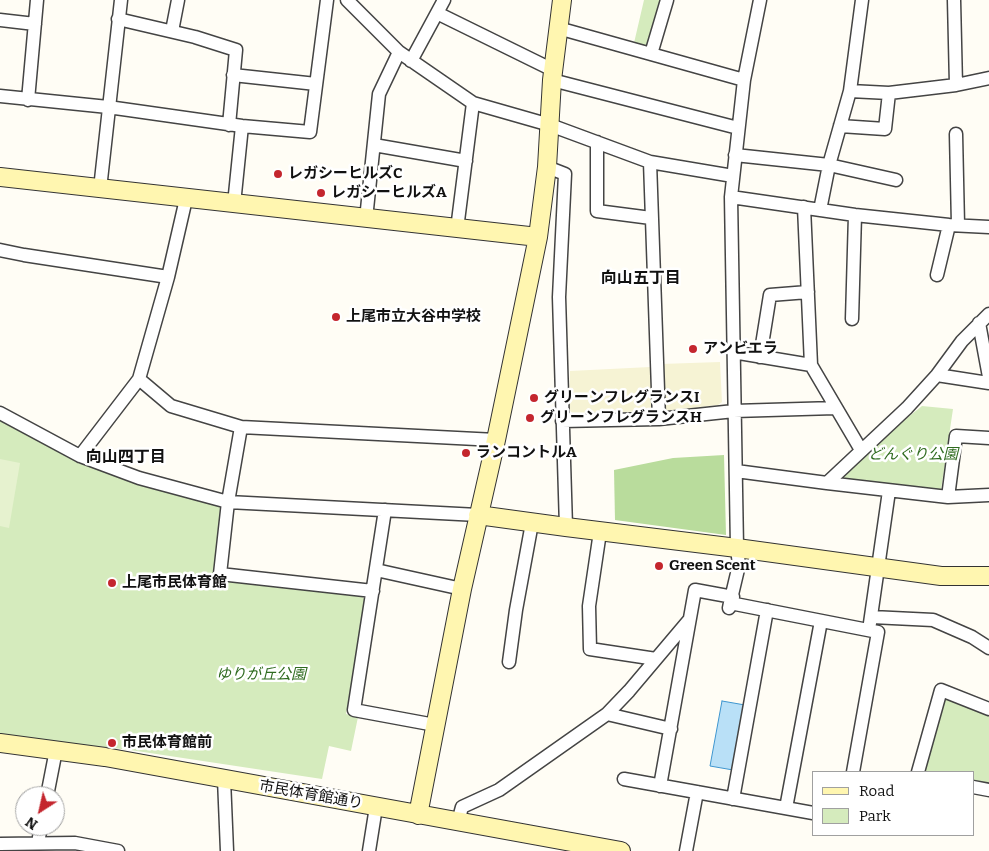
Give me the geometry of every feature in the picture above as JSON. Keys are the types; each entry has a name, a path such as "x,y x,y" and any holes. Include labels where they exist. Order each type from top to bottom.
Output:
{"street":[{"path":"28,100 37,0"},
{"path":"100,189 120,0"},
{"path":"172,31 178,0"},
{"path":"0,96 242,126 310,132 326,0"},
{"path":"347,0 398,52 473,102 550,125 650,162 733,176"},
{"path":"411,61 444,0"},
{"path":"418,815 462,589 496,440 538,237 548,166 553,75 562,0"},
{"path":"651,54 667,0"},
{"path":"731,603 739,565 734,411 731,197 744,80 760,0"},
{"path":"820,210 850,91 862,0"},
{"path":"954,0 956,85"},
{"path":"437,13 553,75 738,128"},
{"path":"118,19 195,37 236,50 229,124"},
{"path":"0,20 35,24"},
{"path":"558,28 744,80"},
{"path":"366,219 379,94 398,52"},
{"path":"233,75 316,84"},
{"path":"850,91 889,93 956,85 989,78"},
{"path":"840,126 885,129 889,93"},
{"path":"458,229 473,102"},
{"path":"234,204 242,126"},
{"path":"937,275 954,225 956,134"},
{"path":"597,142 597,211 651,218"},
{"path":"374,145 466,161"},
{"path":"735,155 830,165 896,180"},
{"path":"650,162 659,419"},
{"path":"548,166 565,174 559,297 566,527"},
{"path":"0,177 538,237"},
{"path":"731,197 856,215 989,227"},
{"path":"80,456 139,379 168,277 186,199"},
{"path":"804,207 811,365 861,450"},
{"path":"852,319 856,215"},
{"path":"0,250 168,277"},
{"path":"760,357 770,295 808,292"},
{"path":"827,483 907,408 937,374 962,341 989,314"},
{"path":"979,323 989,377"},
{"path":"733,352 811,365"},
{"path":"937,374 989,383"},
{"path":"139,379 171,406 241,427 496,440"},
{"path":"562,421 659,419 734,411 835,408"},
{"path":"0,414 80,456 139,478 228,502 478,515 941,576 989,576"},
{"path":"241,427 228,502 220,574 373,590"},
{"path":"948,497 956,436 989,438"},
{"path":"736,471 948,497 989,495"},
{"path":"853,771 878,632 871,624 889,491"},
{"path":"384,510 354,710 435,725"},
{"path":"509,662 516,610 532,523"},
{"path":"600,532 589,606 590,649 656,659"},
{"path":"376,570 462,589"},
{"path":"660,786 694,590 731,603 821,621 871,624 933,620 972,637 989,648"},
{"path":"733,799 768,610"},
{"path":"458,822 462,807 499,790 607,714 689,620"},
{"path":"786,808 821,621"},
{"path":"918,771 941,690 989,708"},
{"path":"607,714 671,729"},
{"name":"市民体育館通り","path":"0,743 56,750 224,779 621,851"},
{"path":"49,786 56,750"},
{"path":"224,779 227,851"},
{"path":"624,779 812,813"},
{"path":"974,787 989,790"},
{"path":"686,851 697,792"},
{"path":"369,851 376,807"},
{"path":"0,844 118,851"}],"shaded area":[{"path":"720,362 722,402 718,405 668,411 662,406 661,364"},
{"path":"650,367 652,407 649,411 573,414 569,409 570,371"}],"green space":[{"path":"644,0 664,0 647,47 634,43"},
{"name":"どんぐり公園","path":"922,406 953,409 941,490 840,482 838,475 852,462"},
{"name":"ゆりが丘公園","path":"0,420 83,462 222,505 216,578 361,596 366,600 346,714 358,717 351,751 329,746 322,779 130,750 0,735"},
{"path":"724,455 726,535 615,520 614,470 673,458"},
{"path":"0,459 20,463 9,528 0,526"},
{"path":"949,697 989,715 989,783 986,785 974,782 974,771 926,771 923,768 943,700"}],"water":[{"path":"722,701 745,705 733,770 710,766"}],"place":[{"name":"レガシーヒルズC","path":"278,174"},
{"name":"レガシーヒルズA","path":"321,193"},
{"name":"上尾市立大谷中学校","path":"336,317"},
{"name":"アンビエラ","path":"693,349"},
{"name":"グリーンフレグランスI","path":"534,398"},
{"name":"グリーンフレグランスH","path":"530,418"},
{"name":"ランコントルA","path":"466,453"},
{"name":"Green Scent","path":"659,566"},
{"name":"上尾市民体育館","path":"112,583"},
{"name":"市民体育館前","path":"112,743"}],"district":[{"name":"向山五丁目","path":"641,279"},
{"name":"向山四丁目","path":"126,458"}]}
